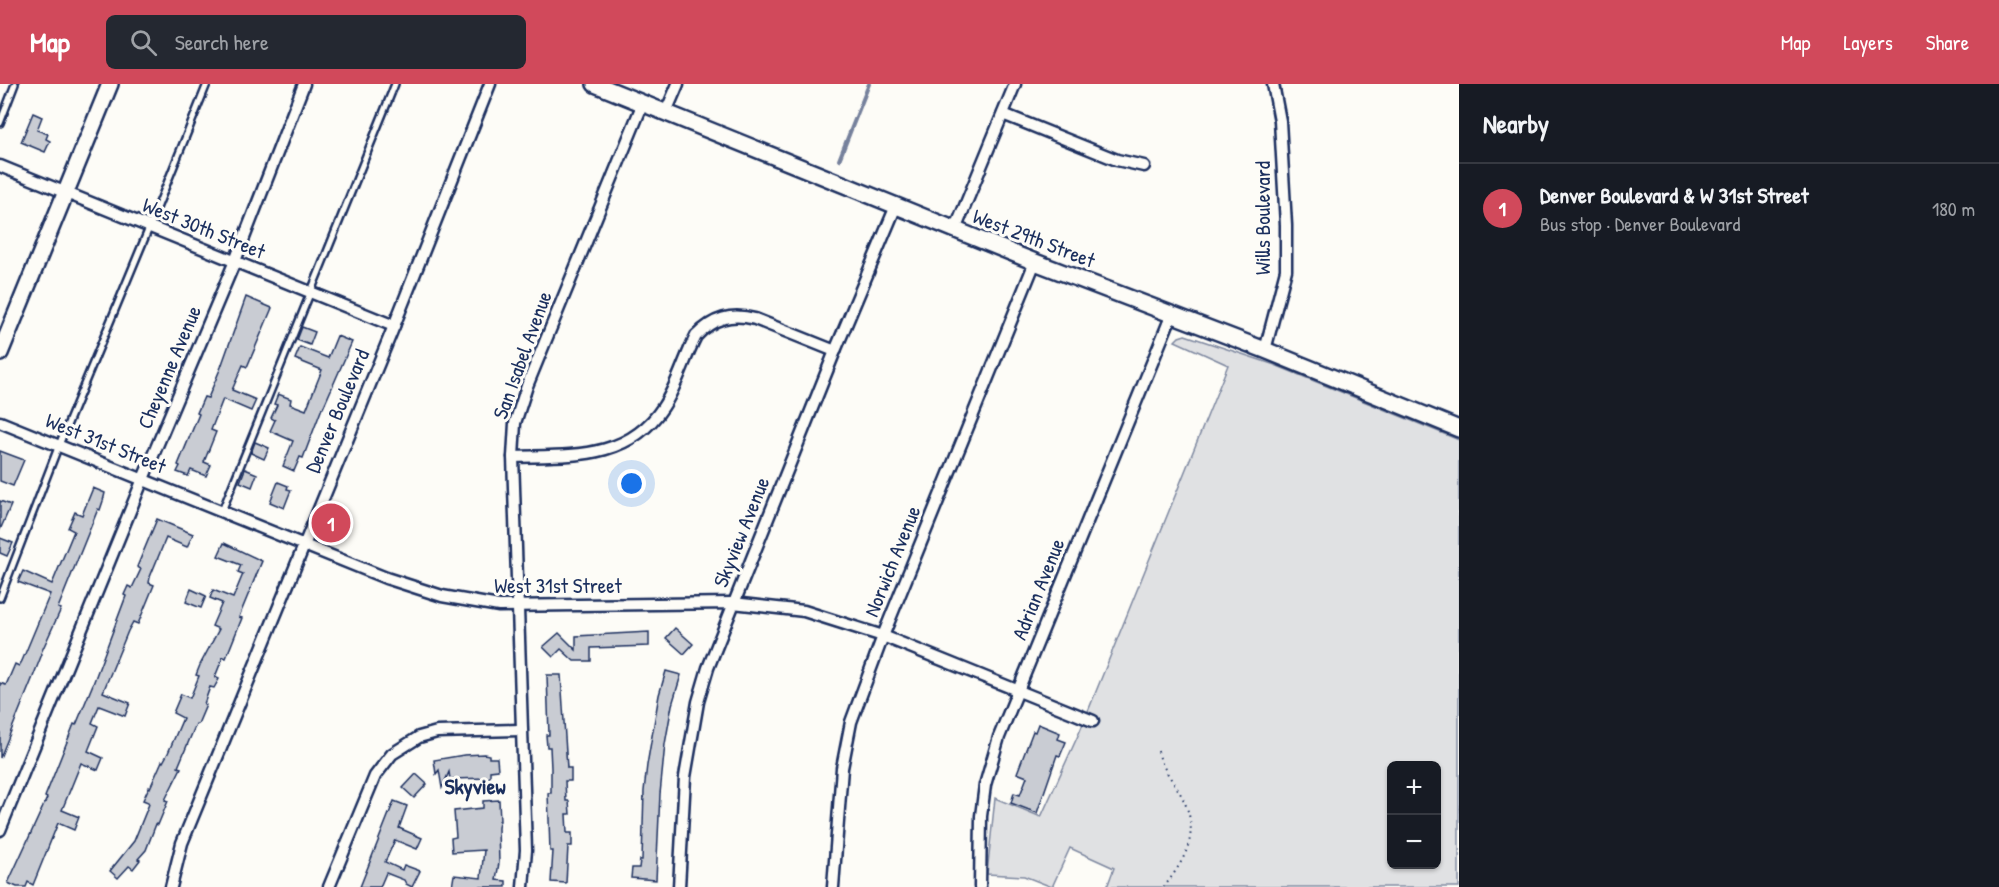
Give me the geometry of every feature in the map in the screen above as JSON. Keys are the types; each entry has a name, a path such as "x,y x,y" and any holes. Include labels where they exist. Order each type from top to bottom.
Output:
{"street":[{"path":"0,352 110,84"},
{"name":"Cheyenne Avenue","path":"0,830 143,479 235,261 304,84"},
{"name":"Denver Boulevard","path":"171,887 182,843 394,326 490,84"},
{"name":"West 29th Street","path":"596,84 1035,262 1264,350 1459,429"},
{"path":"666,112 678,84"},
{"path":"955,230 1015,84"},
{"name":"Wills Boulevard","path":"1264,350 1286,270 1286,225 1280,121 1273,84"},
{"name":"San Isabel Avenue","path":"524,887 526,850 513,457 515,423 524,395 643,103"},
{"path":"1003,114 1117,160 1144,166"},
{"name":"West 30th Street","path":"0,166 394,326"},
{"name":"Skyview Avenue","path":"679,887 685,777 698,702 708,668 835,351 896,206"},
{"name":"Norwich Avenue","path":"833,887 842,768 851,722 883,636 1035,262"},
{"name":"Adrian Avenue","path":"980,887 981,816 985,785 999,737 1172,314"},
{"path":"513,457 593,454 627,442 642,432 663,407 696,336 715,320 729,316 755,319 835,351"},
{"name":"West 31st Street","path":"0,422 386,578 442,596 518,607 733,603 804,611 883,636 1093,721"},
{"path":"329,887 375,776 392,754 419,737 437,732 521,730"}],"lane":[{"path":"0,123 15,84"},
{"path":"0,598 59,445 207,84"},
{"path":"222,511 395,84"}],"path":[{"path":"1158,751 1164,768 1190,815 1188,851 1180,867 1164,887"}],"shaded area":[{"path":"1185,335 1275,365 1459,440 1459,887 1107,887 1114,868 1070,848 1052,887 1024,876 987,874 995,798 1041,817 1080,731 1228,365 1175,341"}],"building":[{"path":"33,113 42,117 37,130 48,134 46,139 50,141 45,152 21,142"},
{"path":"246,297 272,308 247,367 243,365 232,390 256,400 251,411 223,399 211,430 216,432 204,462 211,465 206,476 191,470 188,476 177,472 180,466 178,465 204,397 208,398 221,367"},
{"path":"302,327 315,332 310,345 297,340"},
{"path":"337,336 352,342 322,408 303,458 300,457 294,471 283,466 293,441 270,431 275,420 271,418 277,405 274,404 278,394 291,399 290,404 306,410 322,370 295,359 300,347 328,358"},
{"path":"255,442 269,448 264,459 251,453"},
{"path":"0,451 24,460 13,486 0,481"},
{"path":"245,469 257,474 252,487 240,482"},
{"path":"278,482 288,486 287,489 291,490 284,508 270,502"},
{"path":"93,488 105,493 100,510 98,509 58,608 61,609 41,653 0,758 0,683 6,685 15,664 19,666 22,661 50,594 18,582 23,571 52,584 74,531 68,528 75,512 82,515"},
{"path":"0,501 11,505 0,530"},
{"path":"157,519 193,534 187,547 166,538 150,577 149,583 154,585 138,624 133,622 128,631 103,692 130,703 125,716 99,706 92,723 98,726 88,751 103,758 98,770 81,763 62,810 79,817 74,830 58,823 33,885 28,882 26,887 17,887 8,883 47,798 45,797 74,724 76,725 93,684 126,596 124,595 128,586 132,588 141,569 137,567"},
{"path":"0,538 13,543 7,556 0,553"},
{"path":"224,543 262,561 239,617 242,618 226,658 223,657 215,677 219,679 214,688 210,687 204,704 206,705 178,767 181,768 165,800 168,801 158,825 156,824 146,850 138,859 140,860 133,869 129,866 118,878 110,871 134,841 149,804 143,800 168,753 183,718 173,713 181,694 190,698 199,676 196,675 200,665 219,629 212,626 222,603 210,598 213,590 233,598 243,574 238,572 241,565 218,556"},
{"path":"191,589 206,596 201,608 186,602"},
{"path":"675,628 693,644 684,654 666,638"},
{"path":"649,632 649,646 591,648 591,661 574,661 561,649 553,657 543,647 559,633 576,650 576,636"},
{"path":"666,671 681,675 672,705 665,744 656,880 631,878 632,868 639,868 640,860 642,860 647,765 659,695"},
{"path":"547,675 561,675 567,768 571,768 571,781 565,781 566,801 569,801 570,814 566,814 567,833 572,833 572,846 568,846 566,883 551,882 553,851 550,851 548,793 551,793 550,747 547,747 546,735 549,735"},
{"path":"1038,724 1060,733 1058,739 1066,742 1060,756 1057,755 1037,813 1011,803 1014,793 1020,795 1027,777 1017,773 1033,731 1035,732"},
{"path":"489,755 489,758 497,758 498,770 490,771 490,778 450,779 449,772 442,788 439,770 436,774 434,760"},
{"path":"416,774 427,784 414,798 403,788"},
{"path":"499,800 499,863 496,880 506,881 506,887 452,887 454,875 481,878 484,850 452,852 451,838 456,837 454,811 483,808 483,801"},
{"path":"394,801 407,806 399,828 422,838 417,849 395,840 385,862 402,870 404,865 420,871 412,887 404,880 386,873 380,887 360,887"}],"waterway":[{"path":"839,160 869,84"}],"place":[{"name":"Denver Boulevard & W 31st Street","path":"331,523"}],"district":[{"name":"Skyview","path":"475,786"}]}
